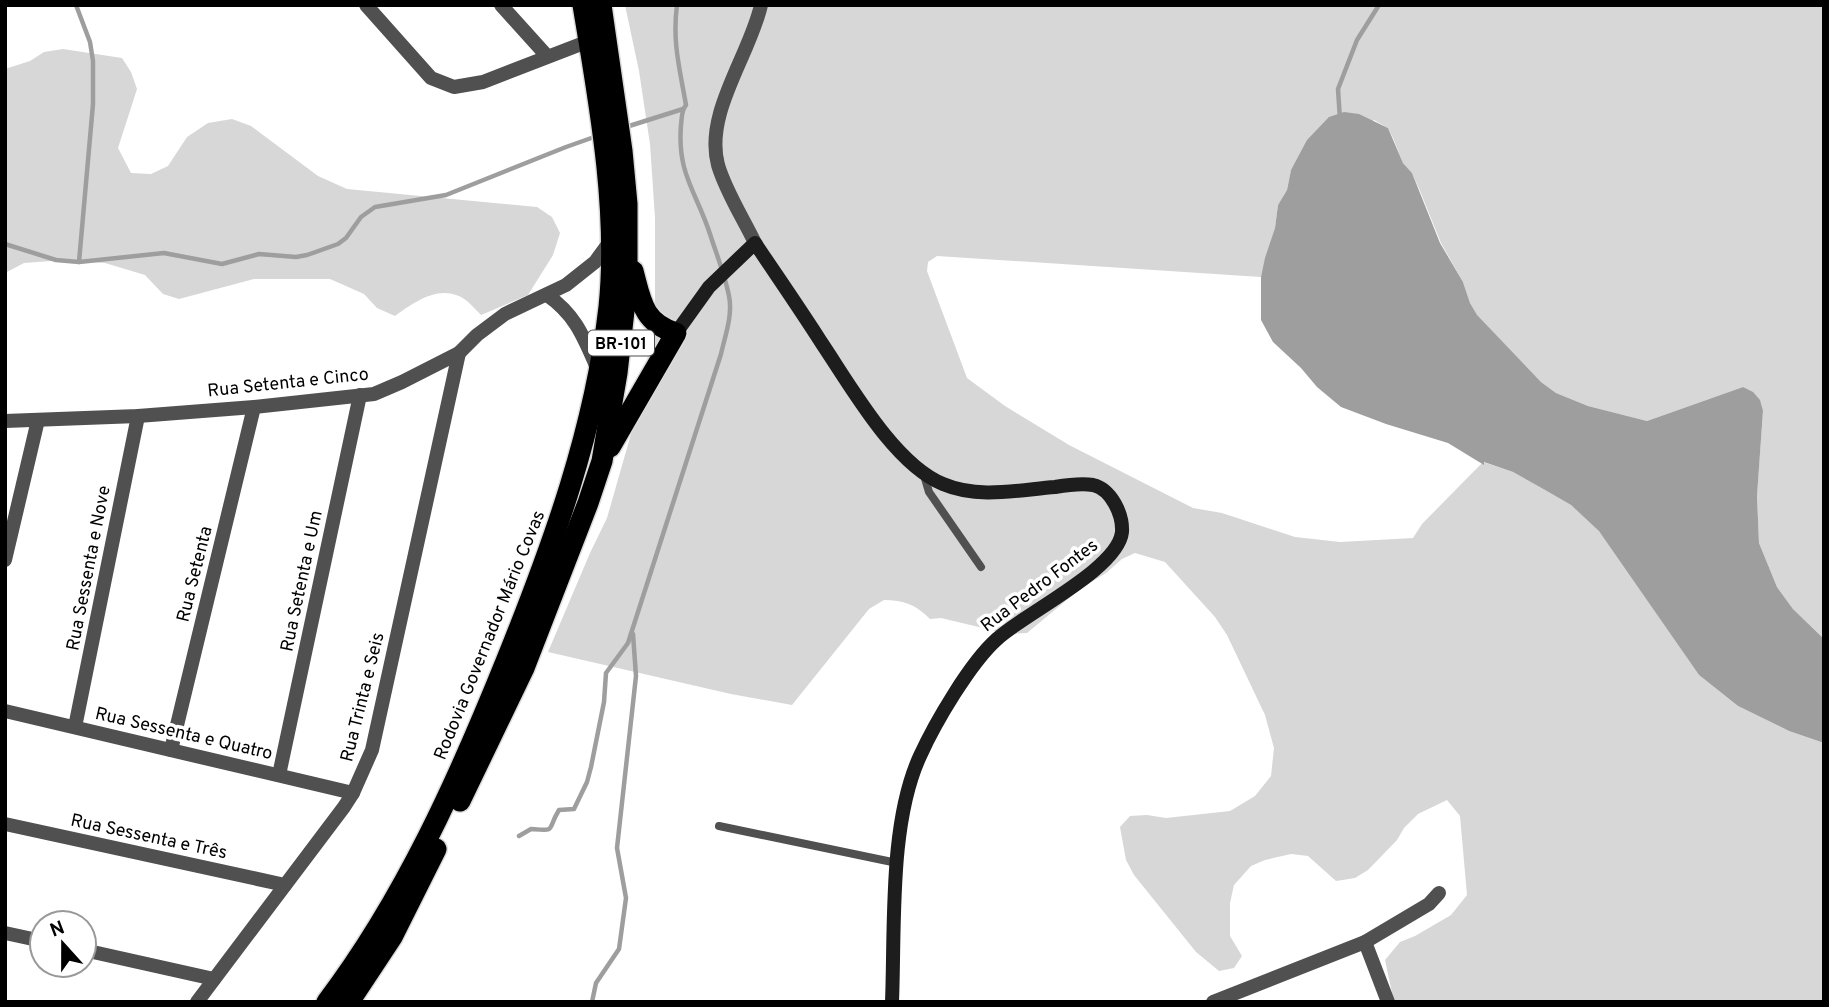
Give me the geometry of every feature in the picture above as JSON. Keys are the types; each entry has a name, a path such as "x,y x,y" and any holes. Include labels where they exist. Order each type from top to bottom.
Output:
{"highway":[{"name":"Rodovia Governador Mário Covas","path":"349,1002 392,937 501,720 589,503 602,461 617,373 627,284 583,5"},
{"name":"Rodovia Governador Mário Covas","path":"327,1002 379,925 437,819 489,704 548,557 593,407 627,204 601,5"},
{"path":"602,461 676,333 661,329 645,311 620,245"}],"street":[{"path":"366,5 422,69 442,83 454,87 468,86 589,41"},
{"path":"501,5 547,56"},
{"name":"Rua Pedro Fontes","path":"761,5 752,34 724,100 715,146 723,180 755,243 879,429 925,475 960,491 984,493 1095,485 1111,497 1122,529 1115,552 1104,562 997,639 975,664 938,720 908,784 901,818 892,1002"},
{"path":"676,333 709,286 755,243"},
{"name":"Rua Setenta e Cinco","path":"5,421 138,416 374,394 459,353 505,314 547,295 620,245"},
{"path":"547,295 564,307 576,323 599,372"},
{"name":"Rua Trinta e Seis","path":"197,1002 354,793 372,750 459,353"},
{"name":"Rua Setenta e Um","path":"279,775 360,396"},
{"name":"Rua Setenta","path":"171,750 254,407"},
{"name":"Rua Sessenta e Nove","path":"75,727 138,416"},
{"path":"5,560 38,420"},
{"name":"Rua Sessenta e Quatro","path":"5,711 354,793"},
{"name":"Rua Sessenta e Três","path":"5,824 285,885"},
{"path":"1213,1002 1365,942 1429,904 1439,893"},
{"path":"5,933 28,938"},
{"path":"1365,942 1388,1002"},
{"path":"98,953 214,979"}],"lane":[{"path":"925,475 929,492 981,567"},
{"path":"719,826 897,863"}],"shaded area":[{"path":"625,5 1824,5 1824,639 1793,609 1777,587 1759,543 1757,495 1763,411 1743,387 1647,421 1588,406 1556,393 1541,382 1477,316 1463,282 1441,243 1412,173 1403,163 1388,128 1374,120 1291,170 1287,190 1278,205 1275,228 1261,277 937,256 928,262 927,271 967,378 1005,406 1069,445 1193,508 1222,513 1295,537 1340,542 1413,538 1422,524 1483,462 1513,472 1571,505 1600,531 1699,675 1738,706 1789,731 1824,743 1824,1002 1394,1002 1385,960 1400,942 1451,915 1467,895 1460,816 1447,800 1418,814 1368,870 1355,878 1336,881 1308,856 1291,854 1251,866 1234,885 1230,903 1230,936 1242,956 1234,968 1219,971 1196,952 1134,875 1126,860 1120,827 1130,816 1166,818 1230,811 1255,796 1271,776 1274,748 1265,715 1227,635 1215,617 1165,562 1135,553 1080,589 1027,633 1008,634 941,618 930,619 909,604 884,600 869,609 792,705 731,694 548,652 607,518 641,399 655,311 655,218 650,144"},
{"path":"63,49 122,58 131,72 137,89 118,148 131,173 151,174 168,166 187,137 208,123 232,119 251,126 318,176 347,189 537,207 552,217 560,233 553,255 528,295 481,315 462,297 442,293 425,297 395,316 377,308 364,294 330,279 254,279 179,299 163,294 145,275 105,263 65,260 24,263 5,273 5,69 30,61 44,52"},
{"path":"1344,112 1359,114 1388,128 1403,163 1412,173 1440,243 1463,282 1477,315 1541,382 1556,393 1588,406 1647,421 1743,387 1753,392 1760,400 1763,411 1757,496 1759,543 1777,587 1793,609 1824,639 1824,743 1789,731 1738,706 1699,675 1599,531 1571,505 1513,472 1484,462 1484,465 1448,443 1341,407 1317,387 1273,342 1261,320 1261,277 1275,228 1278,205 1287,190 1291,170 1307,140 1329,117"}],"waterway":[{"path":"76,5 90,42 93,61 93,104 79,262"},
{"path":"519,836 531,829 548,829 559,810 574,809 587,782 604,702 606,673 628,643 728,325 730,303 725,280 682,157 681,125 682,112 686,105 676,44 677,5"},
{"path":"1340,120 1338,89 1357,40 1379,5"},
{"path":"626,127 683,109"},
{"path":"5,244 56,260 79,262 164,253 222,264 259,254 296,257 307,255 338,244 346,238 361,217 375,207 446,195 597,136"},
{"path":"592,1002 596,983 619,949 626,898 617,848 636,676 633,634"}]}
